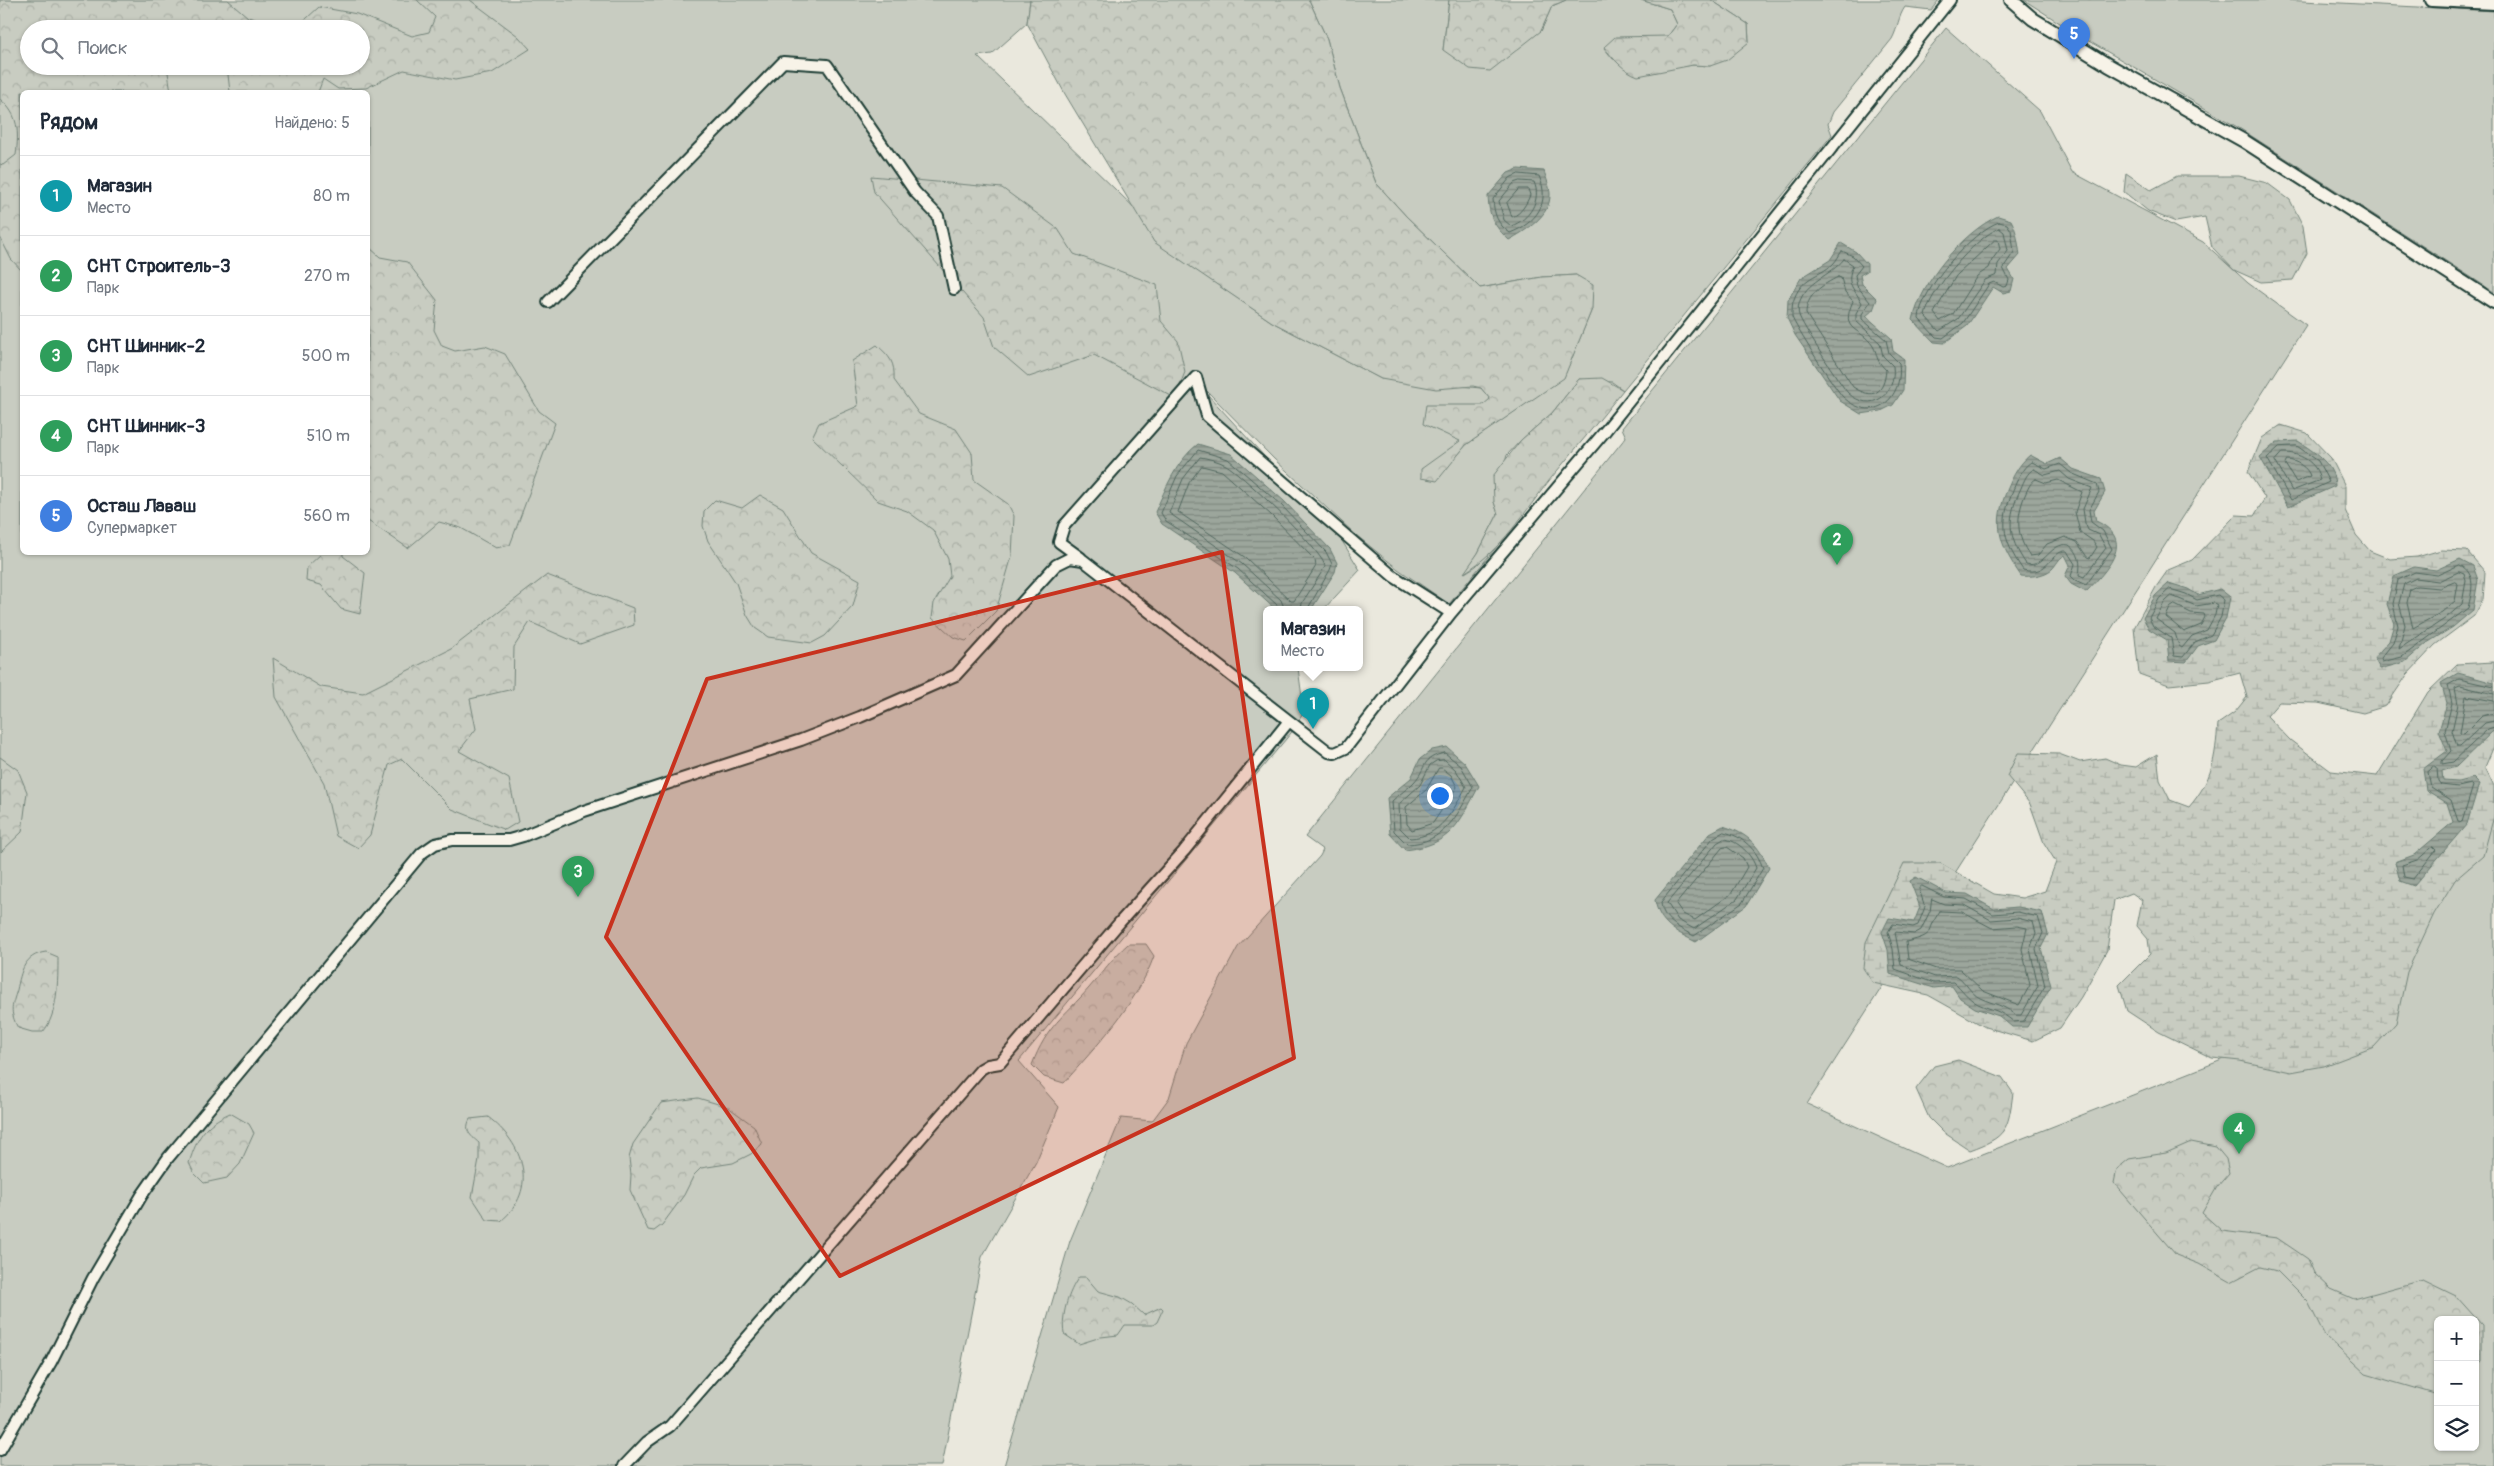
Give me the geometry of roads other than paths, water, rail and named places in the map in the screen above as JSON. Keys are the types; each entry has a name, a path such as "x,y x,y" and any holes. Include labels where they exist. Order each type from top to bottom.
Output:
{"street":[{"path":"1452,613 1393,576 1207,416 1196,377 1064,526 1059,542 1329,752 1335,753 1346,748 1452,613 1606,430 1950,0"},
{"path":"2011,0 2033,19 2108,65 2244,141 2494,302"},
{"path":"2432,0 2494,3"},
{"path":"548,302 783,62 827,64 915,192 938,216 954,290"},
{"path":"0,1450 51,1362 93,1278 142,1195 163,1165 310,985 422,854 435,844 452,840 509,840 523,836 584,811 801,740 860,717 956,675 1056,564 1070,558 1083,560"},
{"path":"624,1466 647,1442 670,1426 981,1069 988,1065 1000,1063 1120,922 1184,851 1289,721"}],"water":[{"path":"1518,169 1544,171 1550,191 1549,202 1542,216 1536,222 1509,240 1493,221 1488,196 1508,173"},
{"path":"1998,216 2011,220 2018,242 2020,255 2008,269 2014,279 2011,291 2003,293 1993,287 1967,326 1944,343 1934,342 1913,320 1925,290 1945,260 1958,246 1971,234"},
{"path":"1841,243 1856,252 1867,264 1867,271 1860,275 1862,284 1877,299 1873,310 1866,316 1891,338 1893,351 1904,359 1903,390 1893,405 1881,411 1861,414 1840,401 1795,335 1787,318 1788,300 1801,278 1830,260"},
{"path":"2298,441 2317,454 2328,465 2334,478 2335,486 2288,507 2260,457 2277,442"},
{"path":"1198,444 1231,454 1284,501 1330,549 1337,563 1335,572 1314,606 1272,606 1235,573 1162,524 1155,512 1168,484 1190,451"},
{"path":"2030,455 2047,464 2060,458 2073,469 2101,479 2105,492 2094,511 2096,521 2108,529 2115,537 2116,546 2109,565 2086,592 2071,584 2065,576 2070,565 2065,555 2052,569 2041,575 2021,576 2007,554 2000,534 2000,512 2017,470"},
{"path":"2460,559 2473,566 2478,580 2473,610 2453,627 2427,643 2405,662 2380,669 2374,658 2389,641 2394,624 2387,604 2394,576 2414,567 2436,570"},
{"path":"2169,583 2188,589 2198,595 2220,589 2230,597 2226,618 2214,640 2198,646 2186,662 2169,661 2167,640 2149,629 2143,618 2155,596"},
{"path":"2458,673 2494,683 2494,730 2456,767 2442,771 2443,781 2458,782 2473,778 2479,784 2467,824 2414,886 2400,881 2395,862 2414,855 2453,822 2447,803 2426,790 2423,769 2447,751 2439,731 2447,703 2441,683"},
{"path":"1447,747 1465,763 1479,786 1459,822 1443,838 1421,847 1405,850 1390,834 1387,798 1411,778 1420,759 1432,750"},
{"path":"1723,826 1740,833 1752,841 1769,868 1746,906 1696,942 1675,931 1664,921 1655,900 1710,833"},
{"path":"1916,877 1946,893 1967,894 1994,909 2018,907 2042,912 2048,934 2041,948 2051,986 2027,1027 2012,1027 1999,1016 1975,1008 1960,998 1952,986 1934,988 1890,974 1888,950 1882,932 1889,918 1914,922 1920,907 1910,881"}],"place":[{"name":"Осташ Лаваш","path":"2074,59"},
{"name":"СНТ Строитель-3","path":"1837,565"},
{"name":"Магазин","path":"1313,729"},
{"name":"СНТ Шинник-2","path":"578,897"},
{"name":"СНТ Шинник-3","path":"2239,1154"}]}
